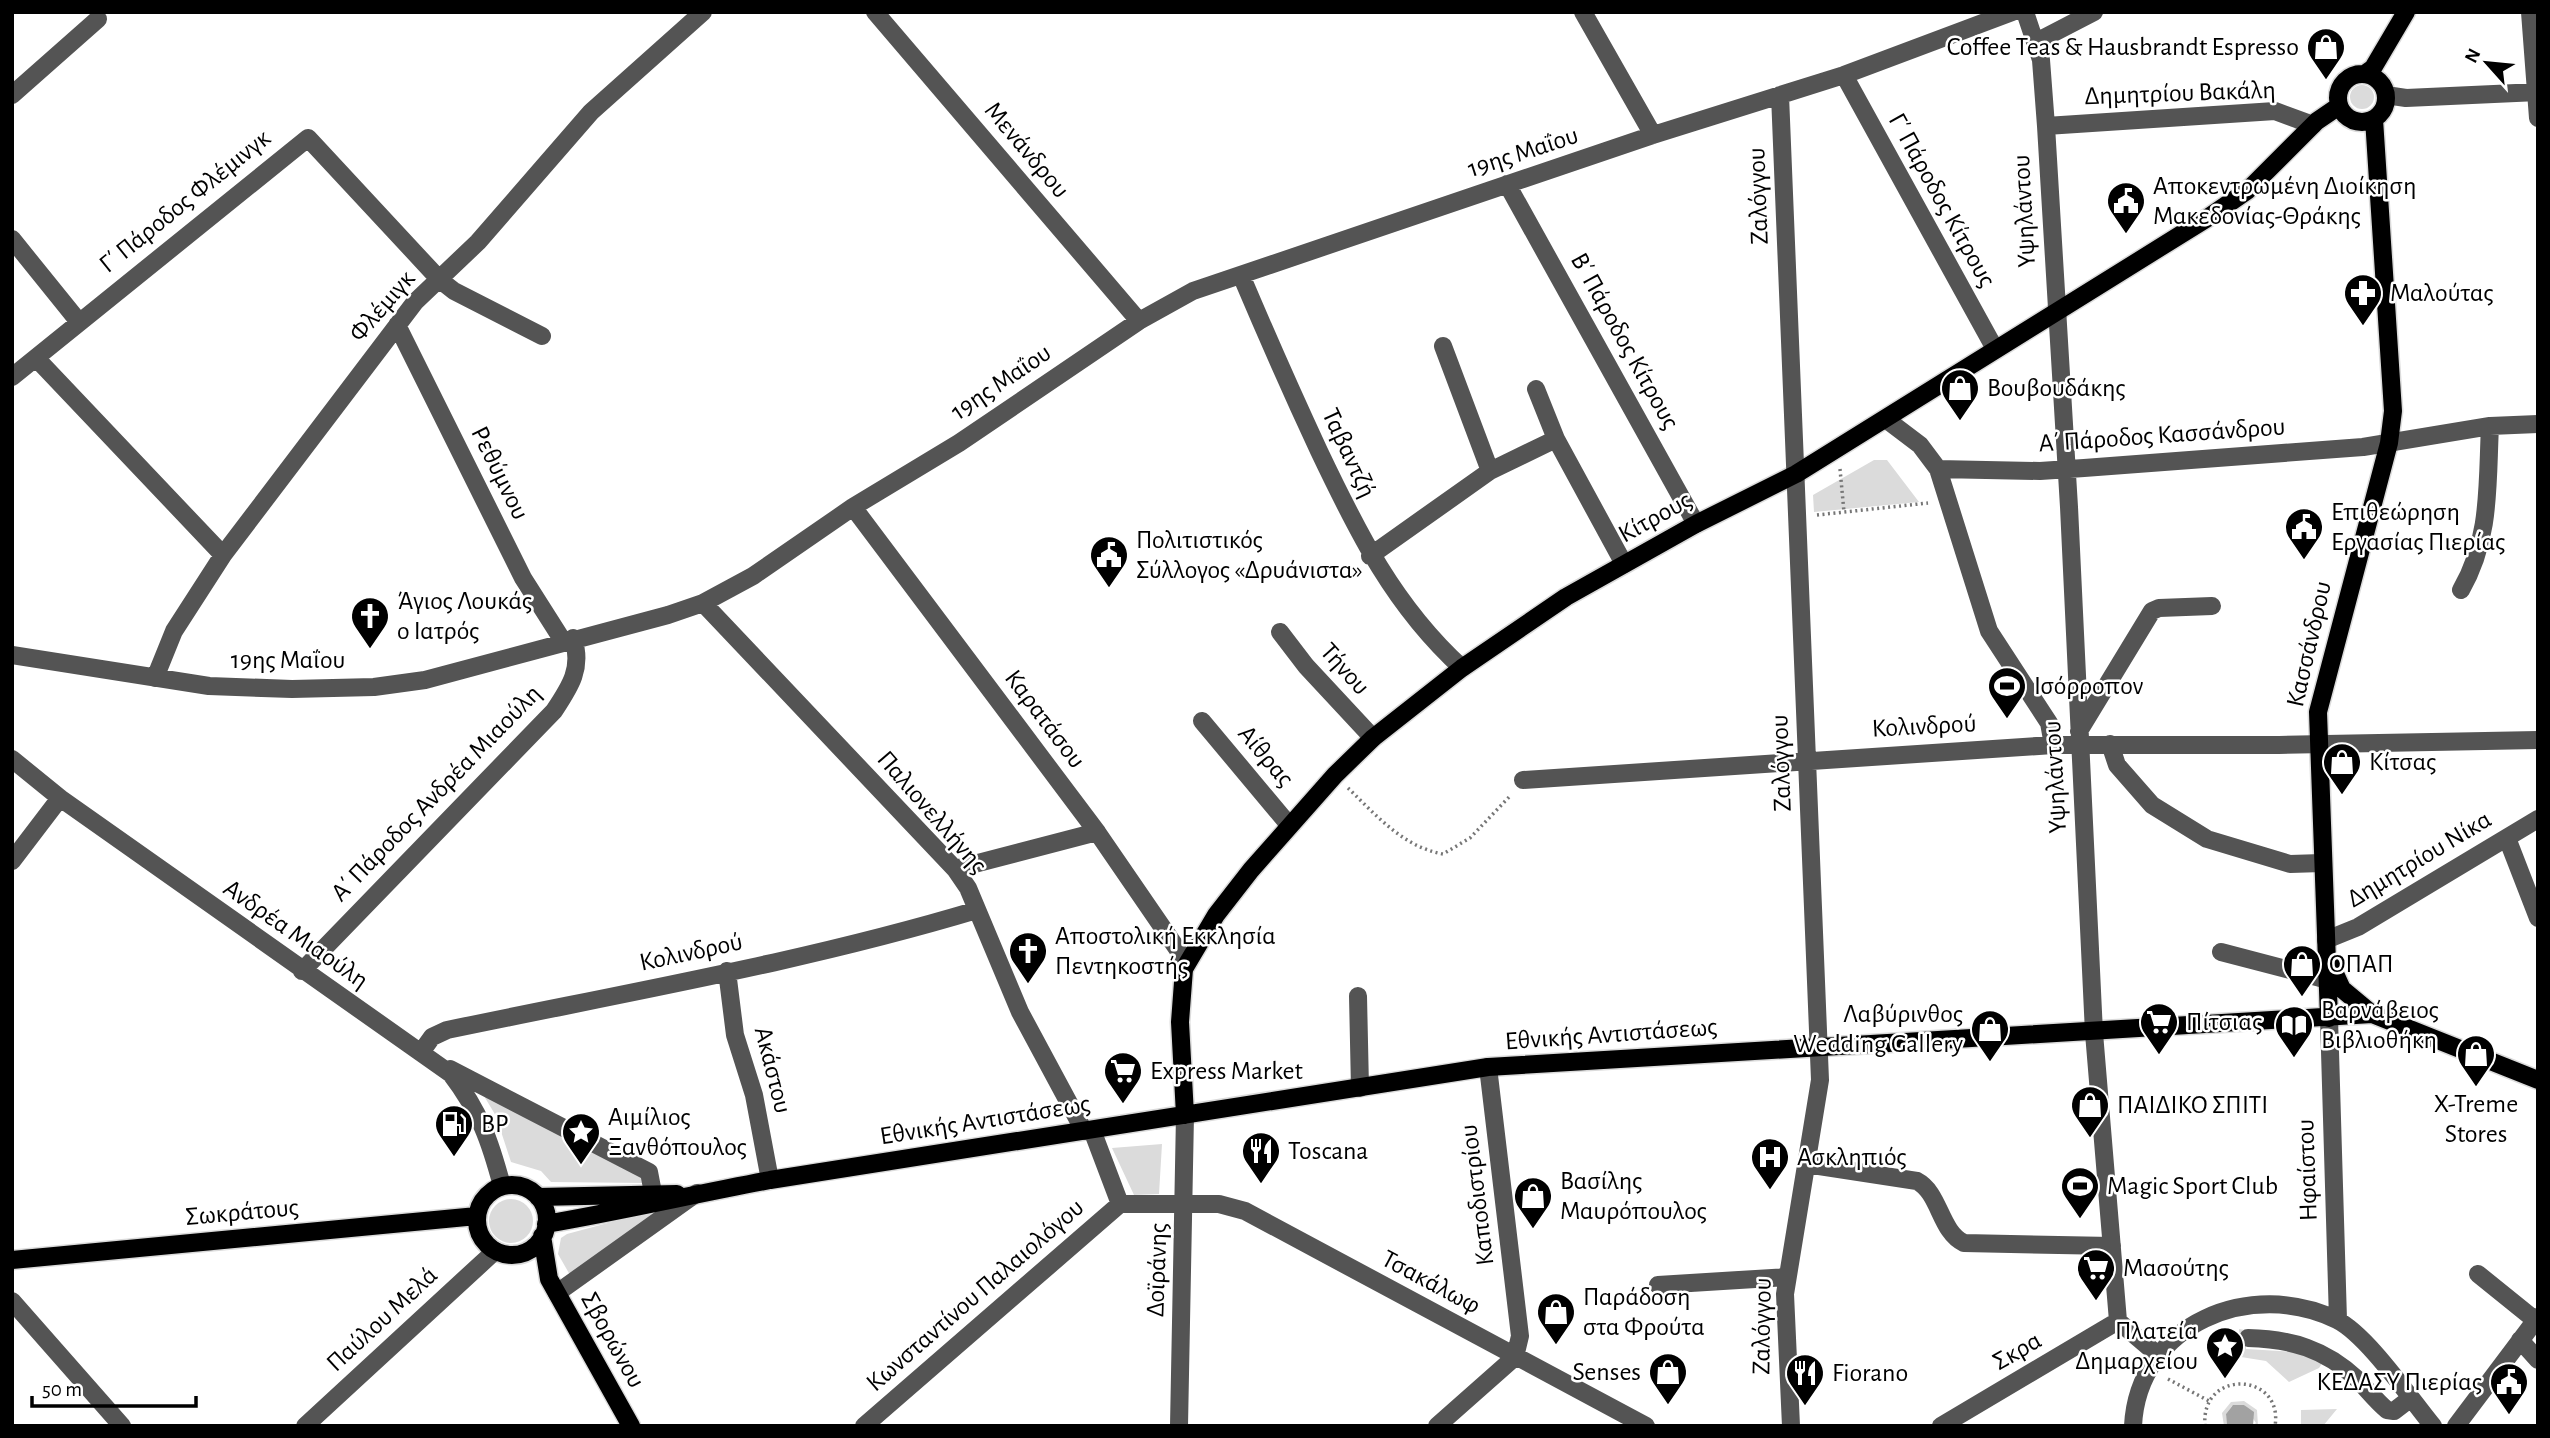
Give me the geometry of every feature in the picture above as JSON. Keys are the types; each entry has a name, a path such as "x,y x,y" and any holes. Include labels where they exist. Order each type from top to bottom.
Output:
{"main road":[{"path":"2366,73 2406,12"},
{"path":"2366,73 2380,81 2386,95 2383,111 2366,122 2350,119 2339,106 2341,85 2352,75 2366,73"},
{"name":"Κίτρους","path":"1185,1115 1180,1022 1184,969 1216,915 1289,825 1373,738 1462,668 1566,597 1696,523 1796,474 2209,218 2248,190 2313,125 2339,106"},
{"name":"Κασσάνδρου","path":"2329,1018 2317,745 2321,692 2389,443 2393,411 2374,119"},
{"path":"2326,948 2342,989 2372,1014"},
{"name":"Εθνικής Αντιστάσεως","path":"691,1194 1488,1068 1819,1047 2094,1033 2372,1014 2538,1080"},
{"path":"502,1186 521,1186 538,1197 546,1214 544,1230 553,1286 514,1255 495,1251 481,1237 477,1216 485,1198 502,1186"},
{"path":"538,1197 691,1194"},
{"path":"514,1255 532,1249 544,1230 655,1205 691,1194"},
{"name":"Σωκράτους","path":"12,1259 477,1216"},
{"name":"Σβορώνου","path":"553,1286 631,1426"}],"street":[{"name":"Φλέμιγκ","path":"155,678 174,631 223,555 397,325 478,242 591,112 703,12"},
{"name":"Μενάνδρου","path":"875,12 1139,321"},
{"path":"1583,12 1653,135"},
{"name":"19ης Μαΐου","path":"12,655 155,678 250,688 394,685 425,680 703,603 754,576 853,507 959,443 1139,321 1193,291 1653,135 1843,75 2012,12"},
{"name":"Υψηλάντου","path":"2025,12 2041,60 2046,126 2094,1033 2118,1321"},
{"path":"2036,42 2094,12"},
{"path":"2530,12 2538,118"},
{"path":"12,95 98,19"},
{"name":"Γ΄ Πάροδος Κίτρους","path":"1843,75 1995,349"},
{"path":"2386,95 2406,98 2537,92"},
{"name":"Ζαλόγγου","path":"1780,95 1820,1080 1784,1294 1791,1426"},
{"name":"Δημητρίου Βακάλη","path":"2046,126 2275,111 2313,125"},
{"name":"Γ΄ Πάροδος Φλέμινγκ","path":"12,377 308,138 416,251 440,280"},
{"name":"Β΄ Πάροδος Κίτρους","path":"1507,184 1696,523"},
{"path":"12,239 79,322"},
{"name":"Ταβαντζή","path":"1241,275 1343,505 1370,556 1416,621 1462,668"},
{"path":"440,280 454,291 542,336"},
{"name":"Ρεθύμνου","path":"397,325 523,578 568,640"},
{"path":"1444,346 1462,402 1490,471"},
{"path":"36,358 223,555"},
{"path":"1536,389 1556,439 1624,565"},
{"path":"1886,420 1920,445 1938,469 1989,631 2049,723 2053,745"},
{"name":"Α΄ Πάροδος Κασσάνδρου","path":"1938,469 2066,469 2389,443 2490,426 2538,424"},
{"path":"2461,590 2475,565 2483,538 2490,426"},
{"path":"1370,556 1490,471 1556,439"},
{"name":"Καρατάσου","path":"853,507 1097,832 1178,950 1184,969"},
{"name":"Παλιονελλήνης","path":"703,603 955,869 968,888 1020,1012 1088,1131 1120,1204"},
{"path":"2080,738 2151,611 2158,608 2212,606"},
{"name":"Τήνου","path":"1280,632 1306,666 1373,738"},
{"name":"Α΄ Πάροδος Ανδρέα Μιαούλη","path":"302,971 440,827 529,740 554,711 576,674 578,654 568,640"},
{"name":"Αίθρας","path":"1202,721 1289,825"},
{"name":"Κολινδρού","path":"1523,780 2053,745 2080,738 2110,744 2317,745 2538,740"},
{"path":"2110,744 2117,765 2152,805 2207,839 2290,864 2322,863"},
{"name":"Ανδρέα Μιαούλη","path":"12,759 60,799 451,1074 471,1100 491,1139 502,1186"},
{"path":"12,861 60,799"},
{"name":"Δημητρίου Νίκα","path":"2326,948 2538,819"},
{"path":"955,869 1097,832"},
{"path":"2507,838 2538,918"},
{"name":"Κολινδρού","path":"428,1056 432,1037 447,1030 917,928 977,910"},
{"path":"2221,952 2328,981"},
{"name":"Ακάστου","path":"727,971 735,1035 754,1095 770,1180"},
{"path":"1358,996 1360,1088"},
{"name":"Ηφαίστου","path":"2329,1018 2337,1320"},
{"path":"428,1056 649,1172 653,1193"},
{"name":"Καποδιστρίου","path":"1488,1068 1520,1336 1515,1357"},
{"name":"Δοϊράνης","path":"1179,1426 1185,1115"},
{"path":"1806,1164 1922,1183 1954,1236 1964,1243 2112,1246"},
{"path":"553,1286 691,1194"},
{"name":"Τσακάλωφ","path":"1120,1204 1219,1203 1245,1211 1646,1426"},
{"name":"Κωνσταντίνου Παλαιολόγου","path":"864,1426 1120,1204"},
{"name":"Παύλου Μελά","path":"305,1426 495,1251"},
{"path":"2456,1426 2536,1318 2478,1274"},
{"path":"1658,1285 1787,1276"},
{"path":"12,1301 122,1426"},
{"path":"2133,1426 2137,1402 2158,1355 2185,1331 2230,1308 2257,1303 2286,1304 2337,1320 2361,1339 2433,1426"},
{"path":"2118,1321 2158,1355"},
{"name":"Σκρα","path":"1941,1426 2118,1321"},
{"path":"2248,1338 2285,1341 2314,1349 2356,1379 2387,1410 2394,1411 2411,1398"},
{"path":"2520,1340 2538,1360"},
{"path":"1437,1426 1515,1357"}],"path":[{"path":"1838,446 1844,512"},
{"path":"1797,517 1947,501"},
{"path":"1335,775 1395,832 1428,851 1443,854 1453,851 1480,828 1523,780"},
{"path":"2165,1377 2209,1401"},
{"path":"2205,1426 2205,1412 2209,1401 2227,1386 2250,1385 2269,1398 2274,1409 2275,1426"}],"shaded area":[{"path":"2362,85 2371,88 2374,97 2371,106 2362,109 2353,106 2350,97 2353,88"},
{"path":"1874,460 1887,460 1919,502 1814,512 1813,495"},
{"path":"481,1091 643,1173 645,1183 551,1182 541,1171 511,1162 496,1116"},
{"path":"1162,1144 1159,1194 1134,1195 1112,1148"},
{"path":"511,1199 520,1200 527,1205 532,1212 532,1230 527,1237 520,1242 511,1243 502,1242 495,1237 490,1230 489,1221 490,1212 495,1205 502,1200"},
{"path":"671,1206 570,1275 558,1254 561,1238 567,1234"},
{"path":"2239,1329 2245,1330 2246,1349 2297,1352 2323,1362 2319,1368 2289,1382 2266,1361 2241,1357"},
{"path":"2244,1401 2257,1410 2258,1426 2253,1426 2256,1423 2244,1405 2232,1406 2226,1414 2227,1426 2224,1426 2222,1413 2231,1402"},
{"path":"2233,1405 2244,1405 2254,1412 2253,1426 2227,1426 2226,1414"},
{"path":"2337,1409 2323,1426 2301,1426 2301,1410"}],"place":[{"name":"Coffee Teas & Hausbrandt Espresso","path":"2326,81"},
{"name":"Αποκεντρωμένη Διοίκηση Μακεδονίας-Θράκης","path":"2126,235"},
{"name":"Μαλούτας","path":"2363,327"},
{"name":"Βουβουδάκης","path":"1960,422"},
{"name":"Επιθεώρηση Εργασίας Πιερίας","path":"2304,561"},
{"name":"Πολιτιστικός Σύλλογος «Δρυάνιστα»","path":"1109,589"},
{"name":"Άγιος Λουκάς ο Ιατρός","path":"370,650"},
{"name":"Ισόρροπον","path":"2007,720"},
{"name":"Κίτσας","path":"2342,796"},
{"name":"Αποστολική Εκκλησία Πεντηκοστής","path":"1028,985"},
{"name":"ΟΠΑΠ","path":"2302,998"},
{"name":"Πίτσιας","path":"2159,1056"},
{"name":"Βαρνάβειος Βιβλιοθήκη","path":"2294,1059"},
{"name":"Λαβύρινθος Wedding Gallery","path":"1990,1063"},
{"name":"X-Treme Stores","path":"2476,1088"},
{"name":"Express Market","path":"1123,1105"},
{"name":"ΠΑΙΔΙΚΟ ΣΠΙΤΙ","path":"2090,1139"},
{"name":"BP","path":"454,1158"},
{"name":"Αιμίλιος Ξανθόπουλος","path":"581,1166"},
{"name":"Toscana","path":"1261,1185"},
{"name":"Ασκληπιός","path":"1770,1191"},
{"name":"Magic Sport Club","path":"2080,1220"},
{"name":"Βασίλης Μαυρόπουλος","path":"1533,1230"},
{"name":"Μασούτης","path":"2096,1302"},
{"name":"Παράδοση στα Φρούτα","path":"1556,1346"},
{"name":"Πλατεία Δημαρχείου","path":"2225,1380"},
{"name":"Senses","path":"1668,1406"},
{"name":"Fiorano","path":"1805,1407"},
{"name":"ΚΕΔΑΣΥ Πιερίας","path":"2509,1416"}]}
